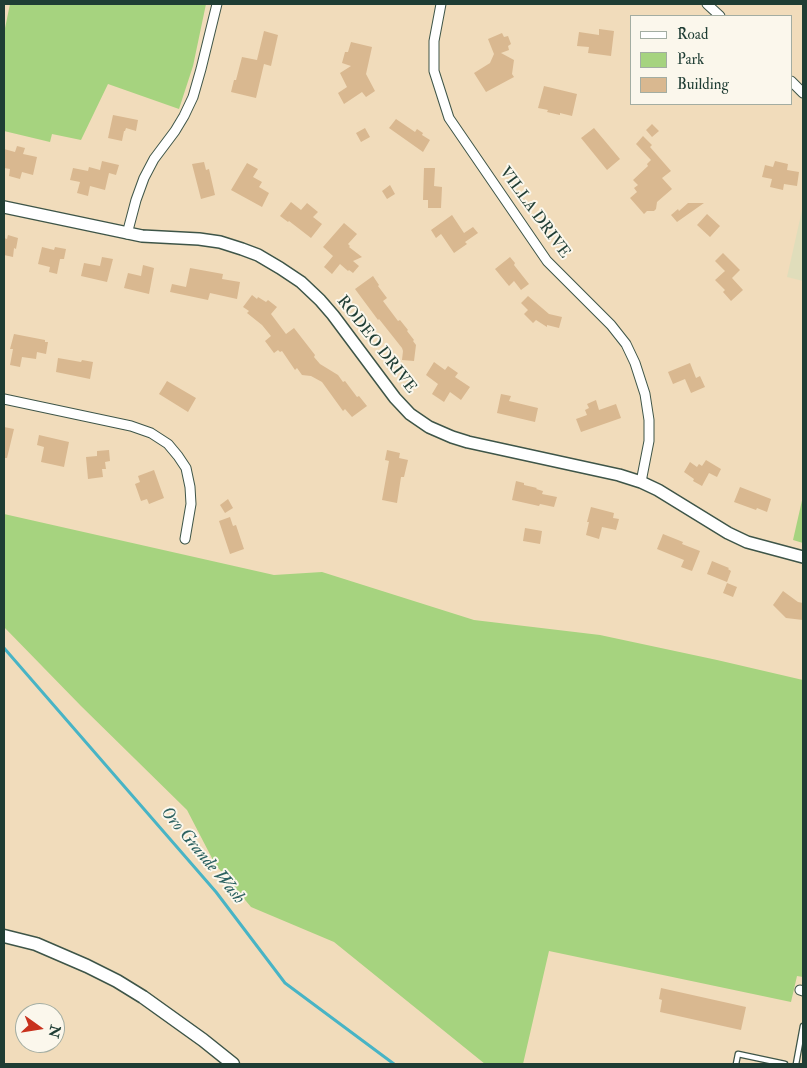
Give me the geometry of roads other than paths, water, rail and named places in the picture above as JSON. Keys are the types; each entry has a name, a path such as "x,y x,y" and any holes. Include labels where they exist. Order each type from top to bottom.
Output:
{"main road":[{"path":"4,936 36,944 87,966 143,996 233,1064"}],"street":[{"path":"127,234 144,178 154,159 184,116 193,96 216,4"},
{"name":"VILLA DRIVE","path":"441,4 434,41 434,71 449,118 547,261 611,325 626,344 635,364 645,394 649,420 649,441 642,482"},
{"path":"707,4 719,15"},
{"path":"792,82 803,93"},
{"name":"RODEO DRIVE","path":"4,207 127,234 220,242 258,256 301,282 320,300 395,398 410,414 429,427 468,442 619,475 642,482 728,533 747,542 803,557"},
{"path":"4,399 131,426 151,434 168,444 186,468 190,487 191,504 185,539"}],"lane":[{"path":"796,1064 803,1026"},
{"path":"736,1064 738,1054 785,1064"}],"waterway":[{"name":"Oro Grande Wash","path":"4,648 216,892 285,983 394,1064"}]}
